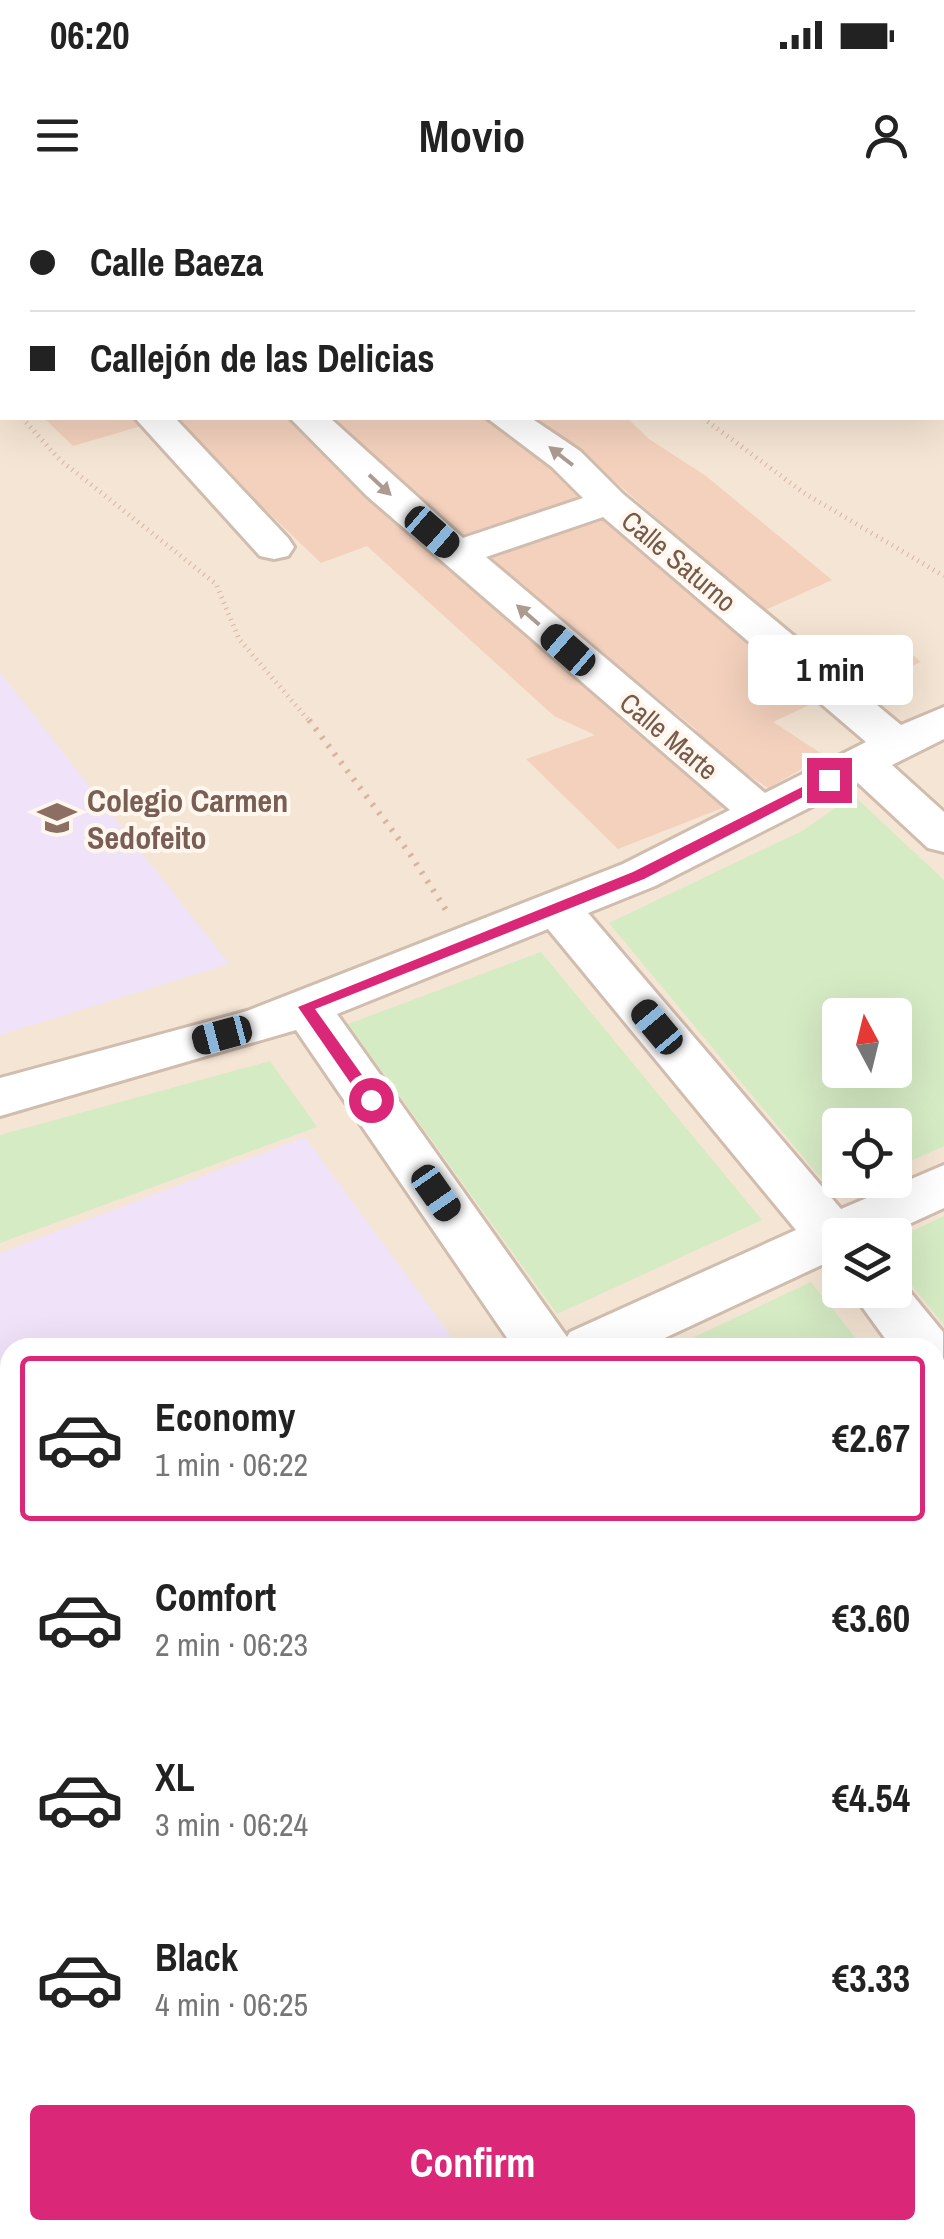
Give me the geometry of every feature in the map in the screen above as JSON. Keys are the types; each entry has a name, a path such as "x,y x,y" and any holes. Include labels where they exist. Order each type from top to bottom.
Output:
{"street":[{"path":"156,420 274,547"},
{"name":"Calle Marte","path":"311,420 457,553 762,814"},
{"name":"Calle Saturno","path":"509,420 566,459 880,754 944,837"},
{"path":"457,553 609,502"},
{"path":"0,1097 260,1025 473,941 638,875 944,722"},
{"path":"556,908 822,1223"},
{"path":"306,1007 539,1338"},
{"path":"879,1218 944,1185"},
{"path":"611,1338 822,1246"},
{"path":"892,1308 916,1338"}],"path":[{"path":"24,420 60,460 152,528 216,584 239,639 290,695 473,941"},
{"path":"707,420 804,493 944,576"}],"shaded area":[{"path":"0,420 944,420 944,1338 0,1338"},
{"name":"Colegio Carmen Sedofeito","path":"0,672 229,964 0,1035"},
{"path":"305,1137 452,1338 0,1338 0,1253"}],"green space":[{"path":"853,795 944,880 944,1146 912,1160 912,1108 822,1108 822,1180 609,923 804,830"},
{"path":"541,952 762,1220 557,1314 348,1024"},
{"path":"270,1061 317,1127 0,1243 0,1135"},
{"path":"944,1216 944,1325 912,1286 912,1231"},
{"path":"811,1282 822,1296 822,1308 832,1308 856,1338 692,1338"}],"building":[{"path":"46,420 145,420 148,424 73,446"},
{"path":"172,420 304,420 337,455 735,803 618,849 526,759 595,735 554,716 367,546 321,563"},
{"path":"324,420 490,420 594,495 460,539"},
{"path":"534,420 629,420 649,439 706,476 832,580 763,611 586,456"},
{"path":"610,514 824,698 773,722 825,756 768,788 691,737 697,730 484,557"},
{"path":"900,644 921,662 866,687 842,667"}],"place":[{"name":"Colegio Carmen Sedofeito","path":"57,818"}],"route":[{"path":"371,1100 306,1007 638,875 829,780"}]}
